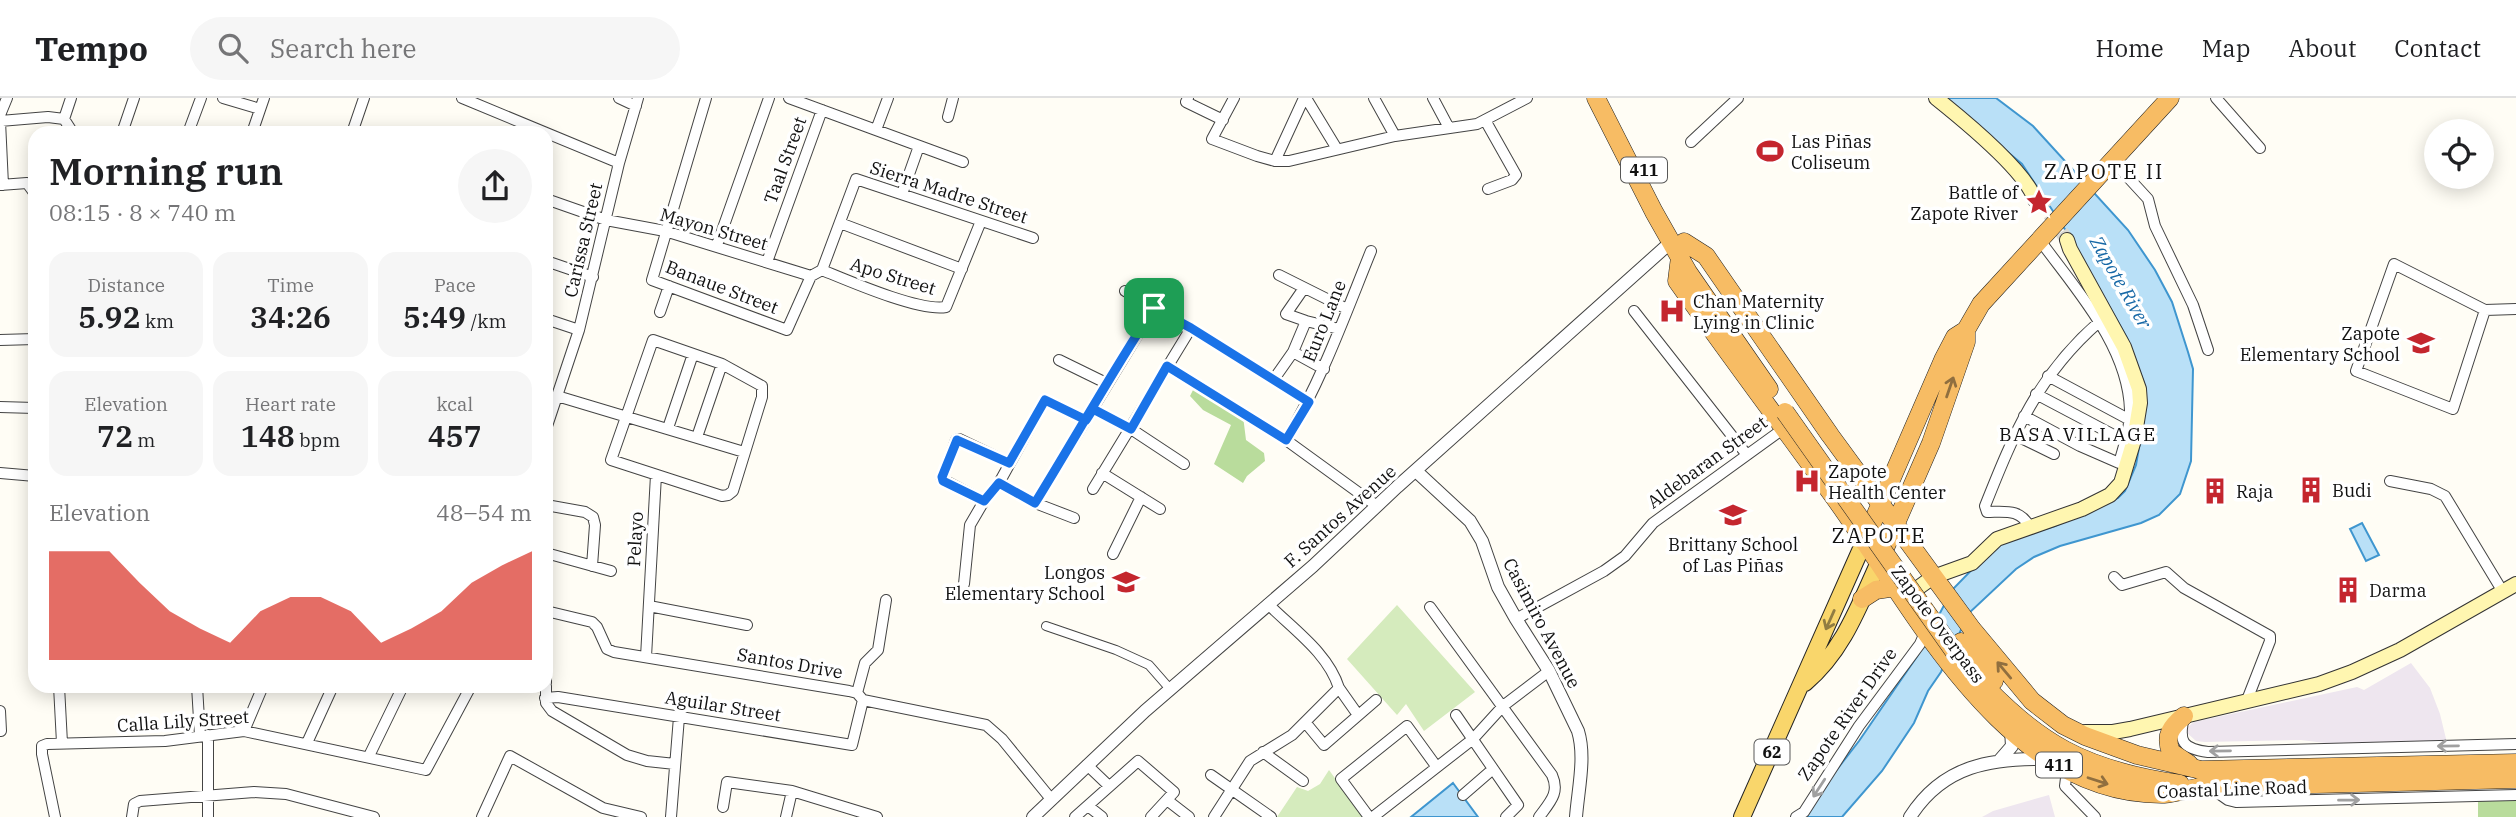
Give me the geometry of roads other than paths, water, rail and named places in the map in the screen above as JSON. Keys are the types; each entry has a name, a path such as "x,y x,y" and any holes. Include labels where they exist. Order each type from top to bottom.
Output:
{"highway":[{"name":"411","path":"1596,98 1678,247 1706,256 1895,524"},
{"name":"411","path":"1606,98 1678,247 1677,281 1879,562"},
{"name":"62","path":"1864,542 1955,337 1966,330 1981,304 2170,98"},
{"name":"Zapote Overpass","path":"1678,247 1702,285 1961,642 1997,684 2030,715 2065,739 2100,756 2139,772 2161,769 2204,782"},
{"name":"62","path":"1879,562 1931,443 1966,342 1966,330"},
{"path":"1840,506 1849,514 1861,514 1866,507 1864,482 1887,480 1897,470"},
{"name":"Coastal Line Road","path":"1895,524 1972,629 2032,701 2073,730 2204,782"},
{"path":"1862,599 1876,590 1896,588 1893,570 1907,561 1922,561"},
{"name":"Coastal Line Road","path":"1879,562 1951,665 1983,703 2011,730 2049,759 2107,785 2166,794 2204,782 2412,774 2516,763"},
{"path":"2185,716 2170,729 2168,746 2174,755 2204,782"},
{"name":"Coastal Line Road","path":"2412,774 2516,779"}],"main road":[{"path":"1936,98 2011,167 2035,198"},
{"path":"1896,588 1938,584 1972,563 1997,539 2082,509 2116,490 2128,467 2140,403 2137,378 2119,336 2067,244"},
{"name":"62","path":"1742,817 1864,542"},
{"name":"62","path":"1800,687 1833,655 1879,562"},
{"path":"2073,730 2113,732 2319,684 2361,669 2400,650 2510,588"}],"street":[{"path":"7,98 0,119 2,185 28,184"},
{"path":"64,119 71,98"},
{"path":"124,126 134,98"},
{"path":"191,126 201,98"},
{"path":"223,98 262,103 255,126"},
{"path":"354,126 364,98"},
{"path":"462,98 530,126"},
{"path":"619,98 637,102"},
{"path":"666,231 706,98"},
{"path":"717,245 769,98"},
{"path":"789,98 962,162"},
{"path":"876,130 888,98"},
{"path":"948,117 953,98"},
{"path":"1234,98 1212,139 1275,161 1289,161 1395,136 1477,124 1504,103 1527,98"},
{"path":"1275,161 1305,98"},
{"path":"1305,98 1337,149"},
{"path":"1374,98 1395,136"},
{"path":"1433,98 1449,128"},
{"path":"2217,98 2260,148"},
{"path":"1187,100 1223,120"},
{"path":"1691,142 1733,100"},
{"name":"Carissa Street","path":"553,408 579,330 619,163 637,102"},
{"name":"Taal Street","path":"767,262 822,110"},
{"path":"0,119 64,119"},
{"path":"64,119 68,126"},
{"path":"1485,120 1516,174 1514,179 1488,189"},
{"path":"553,136 619,163"},
{"path":"902,194 919,146"},
{"path":"2113,161 2148,199 2155,226 2190,296 2208,350"},
{"name":"Sierra Madre Street","path":"822,270 856,179 1033,238"},
{"name":"Mayon Street","path":"553,201 606,220 666,231 717,245 811,276"},
{"name":"Apo Street","path":"822,270 863,287 939,309 946,307 981,221"},
{"path":"840,223 962,269"},
{"name":"Banaue Street","path":"666,231 652,280 788,330 811,276"},
{"path":"2025,416 2119,464 2130,420 2125,380 2099,322 2039,239"},
{"name":"F. Santos Avenue","path":"1033,817 1170,689 1527,372 1678,247"},
{"name":"Euro Lane","path":"1286,440 1309,402 1324,369 1371,251"},
{"path":"553,263 593,277"},
{"path":"2486,310 2453,409 2356,371 2394,264 2486,310 2516,309"},
{"path":"811,276 822,270"},
{"path":"1279,275 1347,309"},
{"path":"660,313 669,286"},
{"path":"1304,288 1286,314 1339,329"},
{"path":"1125,291 1191,328 1309,402"},
{"path":"1035,503 1154,308"},
{"path":"1634,312 1747,455"},
{"path":"553,321 579,330"},
{"path":"1274,379 1293,352 1306,321"},
{"path":"2030,527 2023,517 2008,510 1989,512 1984,509 2002,460 2036,394 2070,348 2099,322"},
{"path":"1093,489 1191,328"},
{"path":"0,340 28,340"},
{"path":"653,340 722,364 762,386 762,397 733,491 722,496 611,460 653,340"},
{"path":"1293,352 1324,369"},
{"path":"668,428 693,354"},
{"path":"1059,360 1106,383"},
{"path":"697,437 722,364"},
{"path":"1167,366 1286,440 1377,506"},
{"path":"2048,376 2130,420"},
{"path":"553,390 744,452"},
{"path":"2036,394 2125,441"},
{"path":"964,584 970,525 984,501 999,483 1045,400 1086,420"},
{"path":"0,407 28,408"},
{"path":"1093,409 1131,429 1184,464"},
{"name":"Aldebaran Street","path":"1516,619 1604,571 1625,555 1653,523 1783,429"},
{"path":"2015,435 2054,454"},
{"path":"984,501 942,479 957,440 1009,463"},
{"name":"Casimiro Avenue","path":"1416,471 1470,521 1482,541 1493,576 1549,671 1581,740 1576,817"},
{"path":"1102,472 1160,509"},
{"path":"0,473 28,475"},
{"name":"Pelayo","path":"646,657 656,475"},
{"path":"2390,481 2431,489 2448,499 2510,588"},
{"path":"999,483 1035,503 1073,518"},
{"path":"1114,554 1140,497"},
{"path":"553,506 585,512 593,517 595,525 592,566"},
{"path":"553,555 611,571"},
{"path":"2114,577 2122,585 2166,572 2183,588 2270,635 2270,642 2247,700"},
{"path":"860,697 865,663 878,650 886,600"},
{"path":"1268,604 1324,659 1339,688 1358,715"},
{"path":"649,606 747,625"},
{"path":"1430,607 1556,782 1556,794 1539,817"},
{"name":"Santos Drive","path":"553,613 595,624 610,651 860,697 986,725 1002,738 1051,799"},
{"path":"1046,626 1116,650 1149,665 1170,689"},
{"name":"Zapote River Drive","path":"1796,817 1804,812 1859,726 1927,632"},
{"path":"1436,766 1407,726 1341,779 1371,817 1473,739 1503,706 1549,671"},
{"path":"1214,817 1250,761 1292,735 1339,688"},
{"path":"55,817 42,746 62,743 60,693"},
{"path":"198,693 204,736 208,817"},
{"path":"244,731 260,693"},
{"path":"307,743 330,693"},
{"path":"369,756 400,693"},
{"name":"Calla Lily Street","path":"62,743 165,741 244,731 426,770 467,693"},
{"path":"545,693 547,706 552,711 627,755 646,761 675,764"},
{"name":"Aguilar Street","path":"552,693 558,697 852,745 860,697"},
{"path":"1306,722 1324,745 1376,700"},
{"path":"0,711 1,731"},
{"path":"1456,715 1518,805 1506,817"},
{"path":"2185,716 2181,732 2185,744 2190,748 2208,752 2516,744"},
{"path":"671,817 679,717"},
{"path":"2000,761 2012,746 2011,730"},
{"path":"1263,752 1303,781"},
{"path":"482,817 510,756 603,808 641,817"},
{"path":"1910,817 1920,803 1950,776 1963,769 2000,761 2049,759"},
{"path":"1075,817 1138,761 1174,792 1151,817"},
{"path":"1090,763 1112,783"},
{"path":"1464,794 1493,769"},
{"path":"2067,769 2065,786 2095,817"},
{"path":"1211,775 1271,817"},
{"path":"723,807 727,782 792,790 877,817"},
{"path":"2204,782 2228,800 2236,802 2516,795"},
{"path":"786,817 792,790"},
{"path":"132,817 134,804 149,800 254,792 286,794 374,817"},
{"path":"1167,800 1189,817"},
{"path":"1088,806 1102,817"}],"water":[{"name":"Zapote River","path":"1942,98 1996,98 2033,126 2128,230 2155,270 2172,302 2193,369 2191,461 2180,494 2159,515 2141,523 2060,546 2034,557 2016,569 1969,613 1914,723 1882,771 1842,817 1800,817 1859,741 1918,655 1952,590 2002,542 2055,526 2118,498 2125,491 2136,465 2146,394 2127,338 2070,237 2022,164"},
{"path":"2362,523 2379,555 2366,561 2350,529"},
{"path":"1453,783 1478,817 1411,817"}],"tunnel":[{"path":"2038,197 2067,240"}],"place":[{"name":"Las Piñas Coliseum","path":"1770,151"},
{"name":"Battle of Zapote River","path":"2039,202"},
{"name":"Chan Maternity Lying in Clinic","path":"1672,311"},
{"name":"Zapote Elementary School","path":"2421,343"},
{"name":"Zapote Health Center","path":"1807,481"},
{"name":"Budi","path":"2311,490"},
{"name":"Raja","path":"2215,491"},
{"name":"Brittany School of Las Piñas","path":"1733,515"},
{"name":"Longos Elementary School","path":"1126,582"},
{"name":"Darma","path":"2348,590"}],"district":[{"name":"ZAPOTE II","path":"2104,171"},
{"name":"BASA VILLAGE","path":"2078,434"},
{"name":"ZAPOTE","path":"1879,535"}]}
